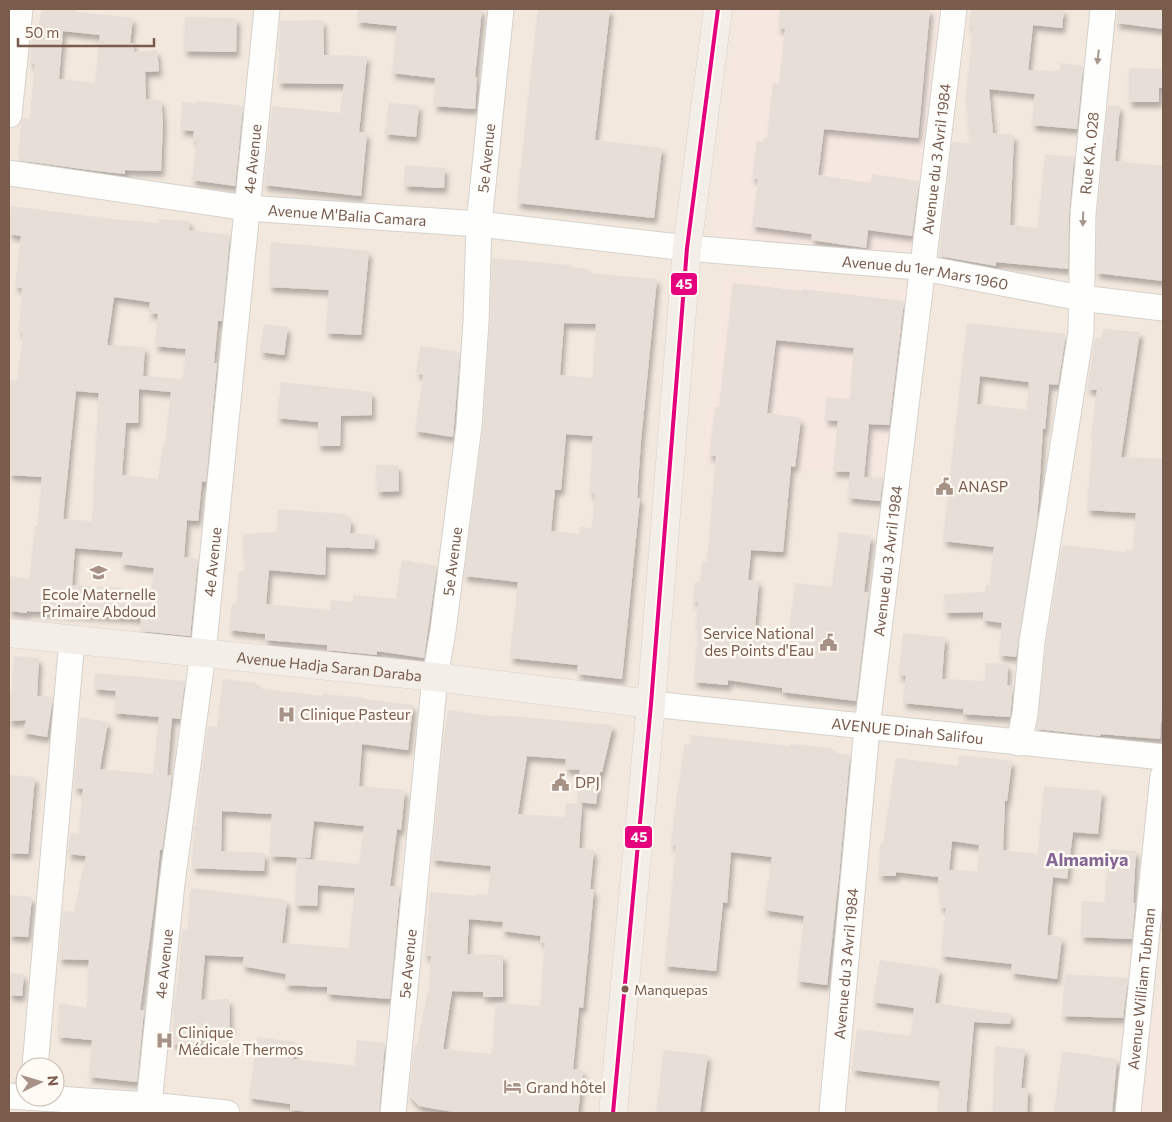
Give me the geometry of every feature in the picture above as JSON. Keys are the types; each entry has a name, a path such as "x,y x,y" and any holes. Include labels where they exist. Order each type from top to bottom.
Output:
{"main road":[{"path":"613,1113 651,704 687,248 718,9"},
{"name":"Avenue Hadja Saran Daraba","path":"9,633 435,677 651,704"}],"street":[{"path":"9,115 20,9"},
{"name":"4e Avenue","path":"149,1109 172,883 203,653 266,9"},
{"name":"5e Avenue","path":"393,1113 435,677 443,631 469,426 476,322 479,224 501,9"},
{"name":"Avenue du 3 Avril 1984","path":"832,1113 867,728 954,9"},
{"name":"Rue KA. 028","path":"1019,743 1025,714 1032,642 1081,332 1083,214 1103,9"},
{"name":"Avenue M'Balia Camara","path":"9,173 247,208 479,224 687,248"},
{"name":"Avenue du 1er Mars 1960","path":"687,248 922,268 1081,298 1163,308"},
{"path":"36,1057 72,639"},
{"name":"AVENUE Dinah Salifou","path":"651,704 867,728 1163,757"},
{"name":"Avenue William Tubman","path":"1128,1113 1163,776"},
{"path":"65,1104 227,1113"}],"shaded area":[{"path":"9,9 1163,9 1163,1113 9,1113"},
{"path":"738,9 945,9 916,267 712,243"},
{"path":"725,274 911,292 890,474 702,461"},
{"path":"1163,963 1163,1113 1141,1113"}],"building":[{"path":"42,9 76,9 76,12 133,18 130,43 134,43 134,52 157,50 159,71 145,72 146,99 161,100 163,122 161,171 125,170 125,174 24,161 19,154 21,122 23,118 30,118 35,64 30,64 34,28 38,28","holes":["63,31 100,35 95,83 59,79"]},
{"path":"358,9 482,9 475,77 477,77 475,109 434,106 435,78 392,73 397,26 357,22"},
{"path":"538,9 610,9 595,140 662,148 654,218 517,203"},
{"path":"780,9 930,9 918,138 824,129 818,175 871,183 872,174 919,181 912,236 868,230 866,248 811,240 812,234 752,226 758,179 752,178 757,141 763,142 764,137 767,138 773,83 779,84 785,29 778,28"},
{"path":"971,9 1064,9 1062,28 1033,25 1028,70 1060,71 1060,63 1083,66 1077,129 1032,125 1035,94 989,89 993,133 1014,135 1010,225 1038,228 1045,154 1074,157 1069,214 1068,269 996,262 996,266 939,256 952,142 970,143 966,98 973,27 969,27"},
{"path":"1118,9 1163,10 1163,29 1116,23"},
{"path":"185,17 237,18 236,52 184,51"},
{"path":"323,20 324,55 367,56 359,132 367,133 361,196 264,185 272,106 340,113 344,84 278,83 280,21"},
{"path":"1129,68 1163,69 1163,88 1159,88 1159,102 1129,102"},
{"path":"197,101 243,106 235,186 192,180 197,141 193,140 194,131 181,130 182,102 197,103"},
{"path":"389,103 419,105 416,137 385,134"},
{"path":"1108,105 1120,106 1115,161 1163,166 1163,281 1096,273 1097,215"},
{"path":"405,165 445,168 444,188 404,186"},
{"path":"11,206 159,223 159,219 190,221 189,230 230,235 222,321 218,321 214,363 217,363 206,482 202,481 198,521 187,520 184,557 198,559 190,636 140,631 141,618 9,611 9,576 30,579 35,526 38,526 42,477 9,475 9,380 17,381 23,333 19,333 22,288 15,287 21,236 9,234","holes":["114,297 150,302 149,313 158,314 155,346 186,349 183,379 143,376 145,347 107,345","139,389 171,392 165,446 163,445 158,479 122,475 126,423 138,423","76,391 99,393 92,521 63,519","75,548 123,552 121,564 154,568 151,596 121,593 122,588 72,585"]},
{"path":"271,242 369,251 361,335 326,333 329,290 269,287"},
{"path":"492,258 569,265 569,267 588,269 587,273 657,279 641,441 637,498 640,498 622,679 577,674 578,665 510,658 518,582 464,576 483,427","holes":["564,323 596,324 593,378 560,375","566,434 593,436 590,493 595,494 592,528 580,527 579,534 551,531 555,490 561,490"]},
{"path":"733,283 904,301 889,425 869,424 864,477 883,478 880,501 848,498 850,472 833,471 838,421 825,420 826,397 850,399 854,348 776,340 767,413 801,418 795,467 791,466 783,552 751,550 748,580 759,581 755,628 789,632 795,583 832,587 839,532 871,536 864,592 869,592 856,701 782,692 782,688 728,680 728,685 694,682 698,602 693,601 695,582 700,582 702,561 707,562 716,456 709,456 715,407 719,407"},
{"path":"967,323 1066,334 1058,385 1049,384 1045,429 1043,429 1037,521 1016,657 999,655 1002,623 983,620 983,612 945,613 944,594 985,592 986,585 990,585 994,547 943,541","holes":["980,376 1029,382 1027,410 977,404"]},
{"path":"264,324 288,327 284,355 260,352"},
{"path":"1103,329 1140,332 1121,457 1163,459 1163,692 1160,739 1101,734 1100,736 1036,729 1046,644 1062,545 1126,552 1126,549 1133,550 1136,513 1087,510 1093,434 1091,434 1097,390 1087,389 1095,338 1102,338"},
{"path":"421,346 460,352 453,437 415,431 423,375 416,373"},
{"path":"281,382 372,392 372,415 341,416 340,446 318,446 318,422 277,418"},
{"path":"376,465 398,465 399,491 377,492"},
{"path":"278,509 346,514 345,519 351,519 350,533 375,535 374,549 326,547 325,575 269,570 266,604 330,610 331,600 353,602 354,595 396,599 402,560 437,566 424,658 377,651 377,655 327,650 327,645 265,640 265,634 229,630 232,603 236,604 239,571 245,571 243,534 277,532"},
{"path":"903,633 945,637 942,679 985,681 986,663 1008,664 1007,685 1013,686 1010,717 963,714 963,709 903,703 906,676 899,675"},
{"path":"14,656 39,658 37,696 53,697 47,737 23,733 26,720 9,721 9,694 12,694"},
{"path":"95,673 185,681 180,719 172,718 167,775 171,776 171,786 162,850 160,850 140,1010 144,1010 137,1082 89,1077 92,1040 58,1037 59,1003 87,1008 89,960 59,959 63,911 74,912 86,856 68,854 70,833 79,834 83,789 74,788 80,717 108,722 100,769 153,774 159,717 114,713 116,691 94,689"},
{"path":"223,679 256,683 256,688 322,696 322,694 365,698 413,705 408,750 362,744 359,786 405,790 401,830 397,829 390,886 400,887 390,999 327,994 327,987 285,985 286,974 242,966 244,957 205,955 201,1000 229,999 230,1032 200,1033 199,1046 172,1044 173,1011 179,974 182,929 188,929 191,888 287,900 282,943 349,948 355,888 318,885 317,906 295,905 297,858 359,864 364,826 314,821 310,858 270,856 272,814 222,811 221,851 265,853 264,871 192,868 194,826 196,826 208,726 217,727"},
{"path":"448,710 497,717 497,715 613,725 602,772 600,772 596,804 577,802 580,770 565,769 566,759 527,756 518,814 565,817 566,803 582,804 579,848 594,850 590,889 594,889 583,1008 579,1007 573,1069 583,1070 578,1113 459,1113 419,1106 409,1096 414,1046 417,1046 427,994 429,994 431,956 425,956 430,892 476,896 476,894 488,895 491,866 432,860 443,742","holes":["469,919 503,922 502,931 541,936 540,942 545,943 540,1006 496,1003 492,1053 490,1054 443,1049 452,991 483,992 483,997 503,997 503,955 467,954"]},
{"path":"691,735 790,746 790,744 832,748 831,752 850,755 827,985 797,981 804,916 764,910 772,857 731,852 727,903 723,902 716,971 665,966 676,846 671,845 684,744 690,745"},
{"path":"959,755 1012,761 1007,801 1005,801 1003,850 1038,854 1044,786 1102,791 1098,834 1073,832 1067,879 1053,877 1047,935 1062,937 1057,979 1011,973 1012,964 941,956 946,908 941,908 938,877 896,872 896,876 879,876 880,844 883,844 896,758 958,766","holes":["952,841 979,845 978,871 949,870"]},
{"path":"9,775 35,777 28,854 9,853"},
{"path":"1108,849 1136,851 1132,939 1081,937 1082,901 1105,902"},
{"path":"9,895 32,897 28,937 9,936"},
{"path":"880,960 940,969 935,1003 1011,1014 1010,1024 974,1022 966,1113 937,1113 940,1081 852,1070 857,1029 911,1036 914,1008 873,1002"},
{"path":"9,973 24,974 22,996 9,995"},
{"path":"1065,974 1128,978 1123,1018 1062,1016"},
{"path":"257,1037 295,1042 293,1059 355,1066 357,1040 385,1043 379,1113 317,1113 290,1110 290,1104 249,1098"},
{"path":"995,1046 1025,1049 1021,1088 1028,1089 1027,1113 993,1113"},
{"path":"664,1050 708,1055 700,1113 656,1113"},
{"path":"1062,1051 1117,1059 1112,1113 1054,1113"}],"transit line":[{"name":"45","path":"613,1113 651,704 687,248 718,9"}],"place":[{"name":"ANASP","path":"944,486"},
{"name":"Ecole Maternelle Primaire Abdoud","path":"99,573"},
{"name":"Service National des Points d'Eau","path":"828,642"},
{"name":"Clinique Pasteur","path":"286,714"},
{"name":"DPJ","path":"561,782"},
{"name":"Manquepas","path":"625,989"},
{"name":"Clinique Médicale Thermos","path":"164,1041"},
{"name":"Grand hôtel","path":"512,1087"}],"district":[{"name":"Almamiya","path":"1087,859"}]}
